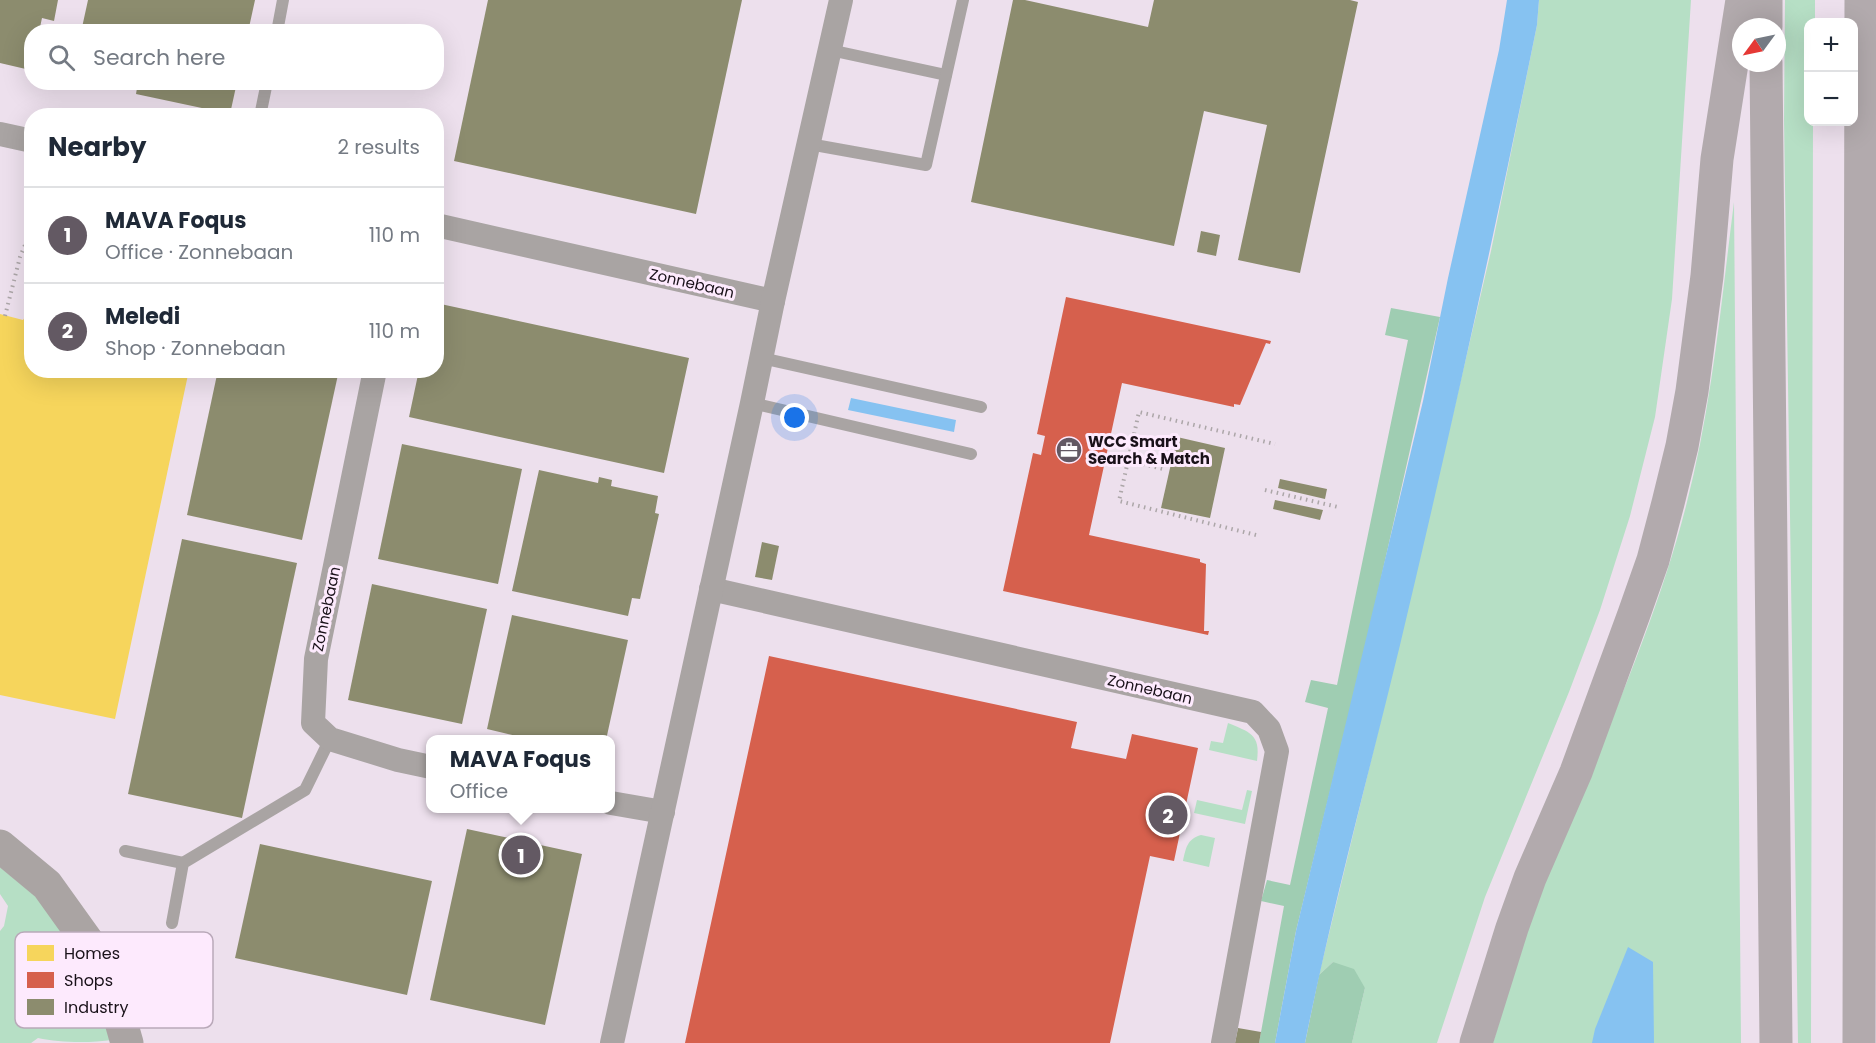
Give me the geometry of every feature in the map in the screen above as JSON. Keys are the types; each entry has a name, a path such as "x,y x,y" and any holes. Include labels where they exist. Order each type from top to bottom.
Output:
{"highway":[{"path":"1476,1043 1505,947 1526,888 1575,772 1634,614 1653,560 1668,503 1692,391 1704,299 1717,159 1742,0"},
{"path":"1766,0 1766,18"},
{"path":"1859,1043 1861,0"},
{"path":"1766,72 1776,1043"}],"main road":[{"path":"0,846 47,885 81,932"},
{"path":"123,1028 127,1043"}],"street":[{"path":"612,1043 762,358 772,301 841,0"},
{"path":"0,134 24,139"},
{"name":"Zonnebaan","path":"444,227 772,301"},
{"name":"Zonnebaan","path":"330,739 313,723 316,659 373,378"},
{"name":"Zonnebaan","path":"711,589 1253,712 1269,729 1277,751 1223,1043"},
{"path":"330,739 426,766"},
{"path":"615,804 663,812"}],"lane":[{"path":"279,24 284,0"},
{"path":"809,144 926,165 963,0"},
{"path":"830,50 946,75"},
{"path":"262,108 265,90"},
{"path":"762,358 981,407"},
{"path":"752,403 971,454"},
{"path":"125,850 183,863 305,790 330,739"},
{"path":"172,923 183,863"}],"path":[{"path":"5,316 24,247"},
{"path":"1256,535 1119,501 1138,412 1275,444"},
{"path":"1114,457 1163,469"},
{"path":"1265,490 1338,507"}],"green space":[{"path":"1539,0 1691,0 1672,299 1655,417 1630,516 1600,610 1485,897 1437,1043 1352,1043 1365,988 1333,962 1319,975 1491,251 1537,25"},
{"path":"1785,0 1815,0 1815,18 1804,18 1804,126 1813,126 1811,1043 1798,1043 1784,120"},
{"path":"1734,202 1741,1043 1493,1043 1533,913 1635,661 1654,610 1686,506 1703,431 1715,355"},
{"path":"1391,308 1440,317 1370,627 1296,931 1275,1043 1259,1043 1284,906 1261,901 1267,880 1290,885 1328,708 1305,702 1311,680 1337,685 1408,340 1385,335"},
{"path":"1228,723 1252,735 1257,745 1257,761 1209,750 1211,741 1223,743"},
{"path":"1247,790 1252,791 1245,824 1194,813 1197,800 1242,810"},
{"path":"1201,835 1215,838 1209,867 1183,861 1190,842"},
{"path":"0,867 35,896 65,932 15,932 15,1028 108,1028 112,1040 75,1042 38,1038 31,1043 0,1043 0,931 4,926 8,906 0,894"},
{"path":"1333,962 1354,969 1365,988 1352,1043 1305,1043 1319,975"}],"water":[{"path":"1507,0 1539,0 1537,25 1471,335 1305,1043 1275,1043 1296,931 1423,401 1499,50"},
{"path":"851,398 956,420 954,432 848,410"},
{"path":"1628,947 1653,962 1654,1043 1592,1043 1595,1029"}],"building: Homes":[{"path":"0,314 24,318 24,378 187,378 115,719 0,695"}],"building: Shops":[{"path":"1066,297 1271,341 1270,344 1266,343 1240,405 1234,404 1234,407 1122,383 1089,535 1200,559 1200,562 1206,564 1204,631 1209,631 1208,635 1003,591 1033,453 1041,455 1045,436 1037,434"},
{"path":"769,656 1077,722 1071,748 1126,759 1132,734 1198,748 1174,861 1150,856 1110,1043 685,1043"}],"building: Industry":[{"path":"0,0 58,0 54,21 42,18 41,24 24,24 24,69 0,63"},
{"path":"88,0 255,0 250,24 83,24"},
{"path":"488,0 742,0 696,214 454,161"},
{"path":"1013,0 1025,0 1148,27 1154,0 1350,0 1358,2 1300,273 1238,260 1267,125 1204,111 1174,246 971,202"},
{"path":"137,90 235,90 231,108 202,108 136,94"},
{"path":"1201,231 1220,235 1216,256 1197,252"},
{"path":"444,305 689,358 664,473 409,417 417,378 444,378"},
{"path":"216,378 337,378 302,540 187,515"},
{"path":"1177,437 1225,448 1210,518 1161,508"},
{"path":"402,444 522,469 498,584 378,559"},
{"path":"539,470 598,483 599,477 612,480 611,486 658,496 655,513 659,514 640,599 632,598 628,616 512,591"},
{"path":"1280,479 1327,489 1325,499 1278,488"},
{"path":"1275,500 1323,510 1320,520 1273,509"},
{"path":"182,539 297,563 242,818 128,794"},
{"path":"762,542 779,546 772,580 755,577"},
{"path":"372,584 487,609 462,724 348,700"},
{"path":"512,615 628,640 607,735 513,735 487,729"},
{"path":"467,829 582,854 545,1025 430,1000"},
{"path":"260,844 432,881 407,995 235,958"},
{"path":"1238,1028 1261,1032 1259,1043 1235,1043"}],"place":[{"name":"WCC Smart Search & Match","path":"1069,450"},
{"name":"Meledi","path":"1168,815"},
{"name":"MAVA Foqus","path":"521,855"}]}
